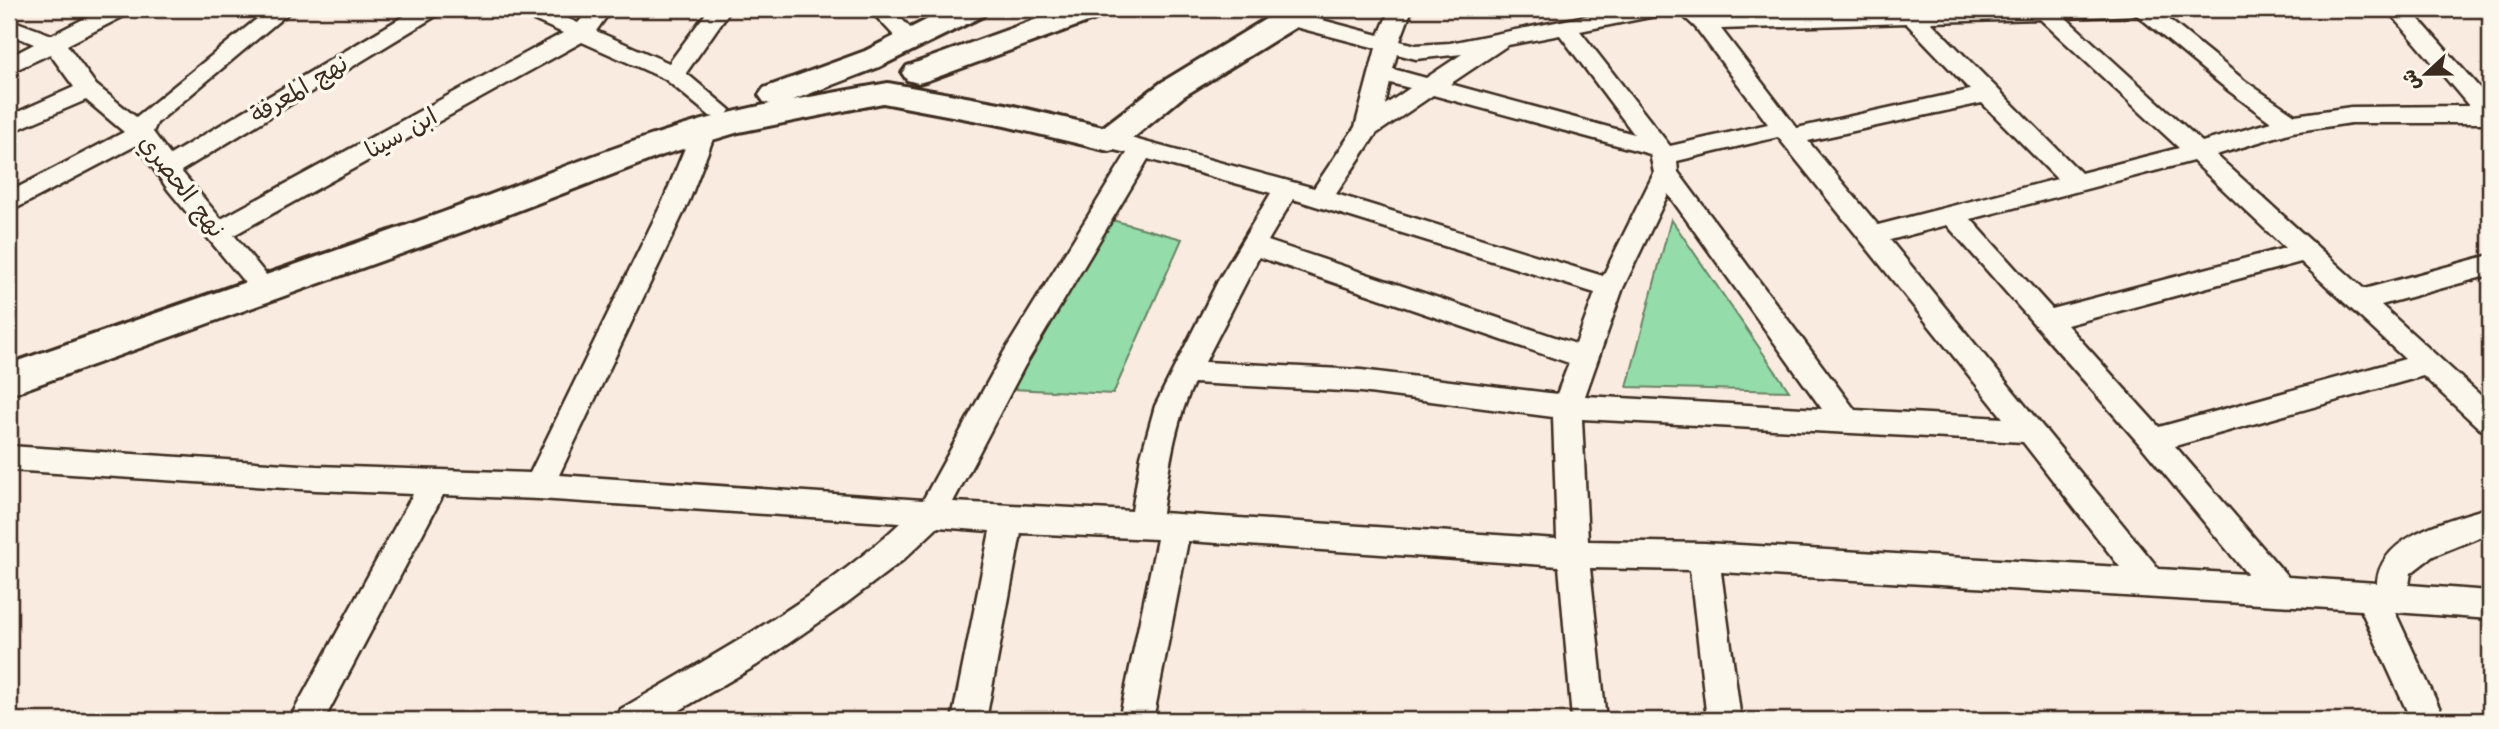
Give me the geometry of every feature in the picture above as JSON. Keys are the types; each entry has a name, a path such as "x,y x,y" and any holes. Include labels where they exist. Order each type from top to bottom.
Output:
{"main road":[{"path":"14,375 445,224 651,147 872,58 972,9"},
{"path":"14,375 254,276 583,155 711,121 770,114 906,88 918,73 947,51 978,9"},
{"path":"918,73 1093,9"},
{"path":"1005,115 918,73 912,59 905,56 872,58 857,71 857,84 869,92 1005,115 1109,140 1173,89 1295,13"}],"street":[{"path":"9,66 118,9"},
{"path":"9,203 141,132 147,119 282,9"},
{"name":"نهج المعرفة","path":"166,169 431,9"},
{"path":"528,9 673,74 711,121 676,201 539,486"},
{"path":"583,32 601,9"},
{"path":"673,74 720,9"},
{"path":"880,9 909,38"},
{"path":"1320,198 1367,128 1388,46 1401,9"},
{"path":"1295,13 1388,46 1416,52 1432,52 1655,9"},
{"path":"1696,16 1912,16 2136,9"},
{"path":"2143,9 2237,86 2291,124"},
{"path":"2398,9 2490,115"},
{"path":"2054,11 2197,152 2490,422"},
{"path":"1696,16 2152,584"},
{"path":"1912,16 2076,183"},
{"path":"9,26 54,44"},
{"path":"1566,26 1846,420"},
{"name":"ابن سينا","path":"218,232 583,32"},
{"path":"1367,128 1501,39"},
{"name":"نهج الحصري","path":"54,44 88,90 141,132 166,169 254,276"},
{"path":"1381,73 1662,159 1987,94"},
{"path":"9,125 88,90"},
{"path":"1871,236 2197,152 2291,124 2351,115 2490,115"},
{"path":"1109,140 1320,198 1610,288"},
{"path":"634,720 745,654 829,598 892,551 931,514 1014,360 1141,150"},
{"path":"1589,720 1573,554 1567,407 1583,357 1662,159"},
{"path":"1136,720 1160,526 1156,456 1169,406 1252,245 1286,189"},
{"path":"1954,215 2153,440 2280,590"},
{"path":"1252,245 1583,357"},
{"path":"2048,320 2305,252"},
{"path":"2359,301 2490,265"},
{"path":"2153,440 2427,364"},
{"path":"1186,372 1361,380 1567,407 2031,431"},
{"path":"9,458 434,483 539,486 1008,520 1160,526 1573,554 1704,557 2280,590 2490,605"},
{"path":"306,720 434,483"},
{"path":"970,720 1008,520"},
{"path":"2428,720 2382,597 2394,573 2408,558 2431,542 2490,520"},
{"path":"1704,557 1724,720"}],"green space":[{"path":"1671,219 1789,391 1627,387"},
{"path":"1112,220 1182,239 1113,394 1012,389 1020,366"}]}
